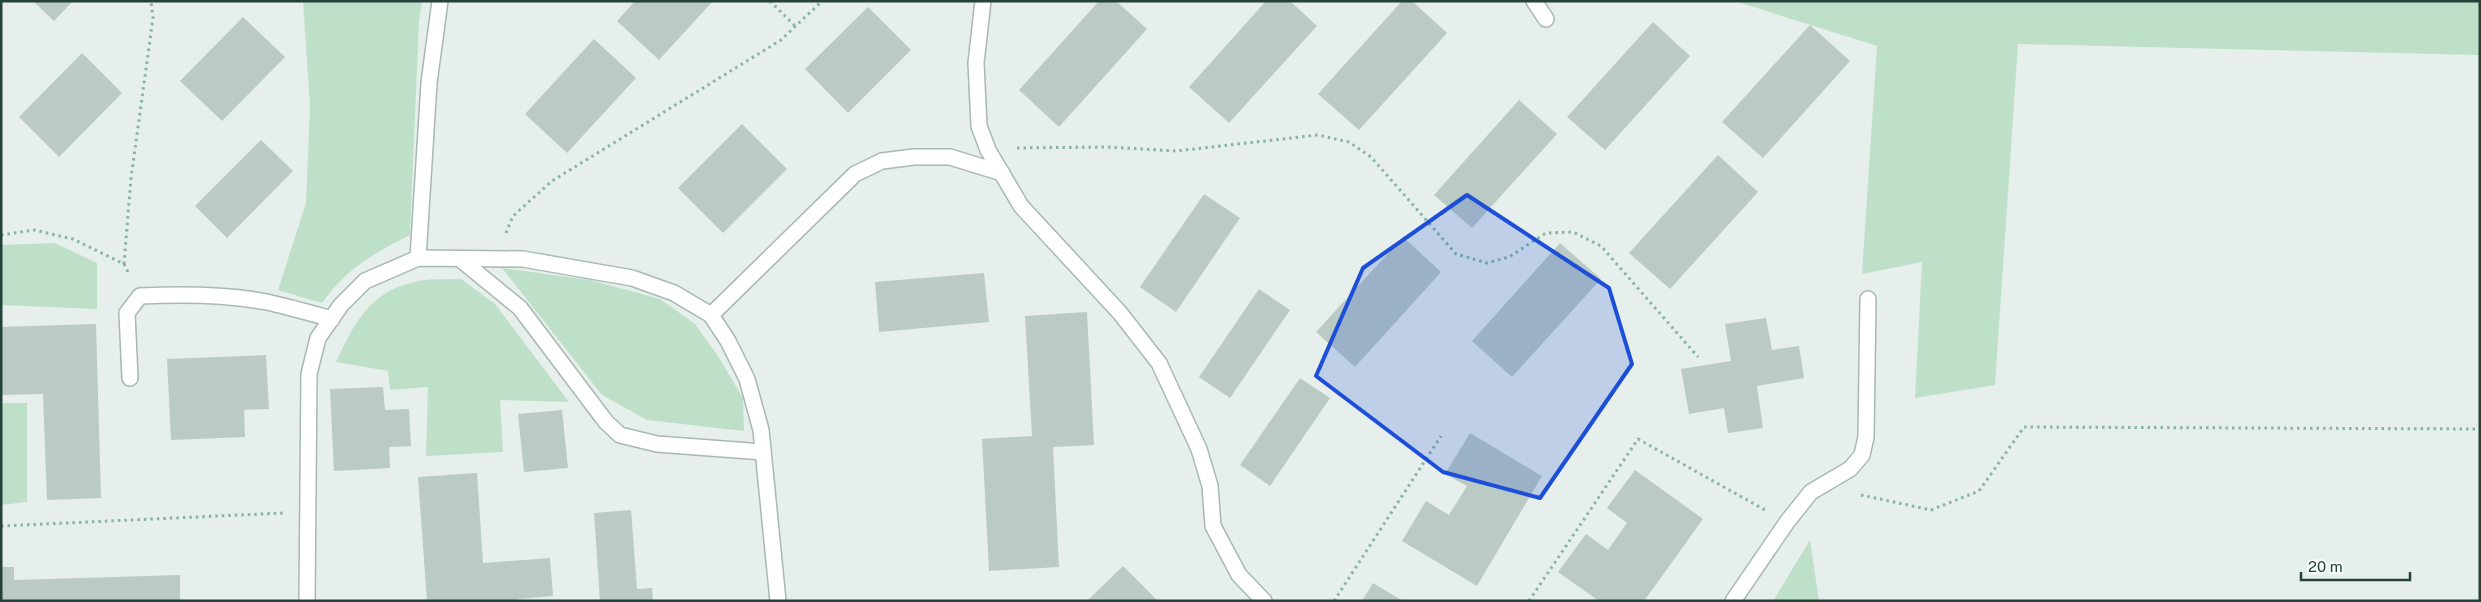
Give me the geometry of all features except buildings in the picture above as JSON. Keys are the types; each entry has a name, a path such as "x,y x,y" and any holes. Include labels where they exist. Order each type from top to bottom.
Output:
{"street":[{"path":"418,258 428,83 440,1"},
{"path":"983,1 976,63 979,126 988,150 1022,206 1120,313 1159,363 1199,448 1210,486 1213,526 1239,575 1264,601"},
{"path":"1534,1 1546,19"},
{"path":"711,315 854,174 882,161 914,157 950,157 1002,173"},
{"path":"307,601 309,374 318,338 341,305 364,281 418,258 524,259 581,267 632,278 674,292 711,315 728,341 747,379 761,430 778,601"},
{"path":"460,259 520,308 606,422 620,435 657,444 763,452"},
{"path":"130,378 127,313 140,296 181,294 231,296 268,302 332,319"},
{"path":"1733,601 1787,522 1811,492 1850,469 1862,455 1866,437 1868,298"}],"path":[{"path":"140,296 124,264 131,178 153,18 151,1"},
{"path":"770,1 796,27"},
{"path":"495,259 513,216 552,181 781,40 822,1"},
{"path":"988,150 1107,146 1176,151 1318,136 1349,142 1371,157 1456,254 1487,263 1508,257 1546,233 1573,232 1601,246 1698,357"},
{"path":"1,235 34,230 73,239 124,264"},
{"path":"1821,486 1931,510 1978,491 2024,427 2480,428"},
{"path":"1334,601 1441,436"},
{"path":"1529,601 1638,439 1787,522"},
{"path":"1,526 308,512"}],"highlighted area":[{"path":"1467,195 1609,288 1632,364 1540,498 1443,472 1316,376 1363,268"}],"green space":[{"path":"303,1 422,1 419,21 410,235 384,248 351,271 322,303 278,290 306,203 310,106"},
{"path":"1735,1 2480,1 2480,55 2018,44 1995,385 1915,398 1922,262 1862,274 1877,46"},
{"path":"55,243 97,263 97,309 1,305 1,245"},
{"path":"502,268 590,280 660,299 695,324 718,356 743,398 744,431 647,420 602,395"},
{"path":"461,279 495,304 569,402 500,400 503,452 426,456 428,387 390,390 388,371 336,362 349,335 365,311 385,293 419,281"},
{"path":"1,403 27,403 27,502 1,505"},
{"path":"1810,540 1819,601 1773,601"}]}
